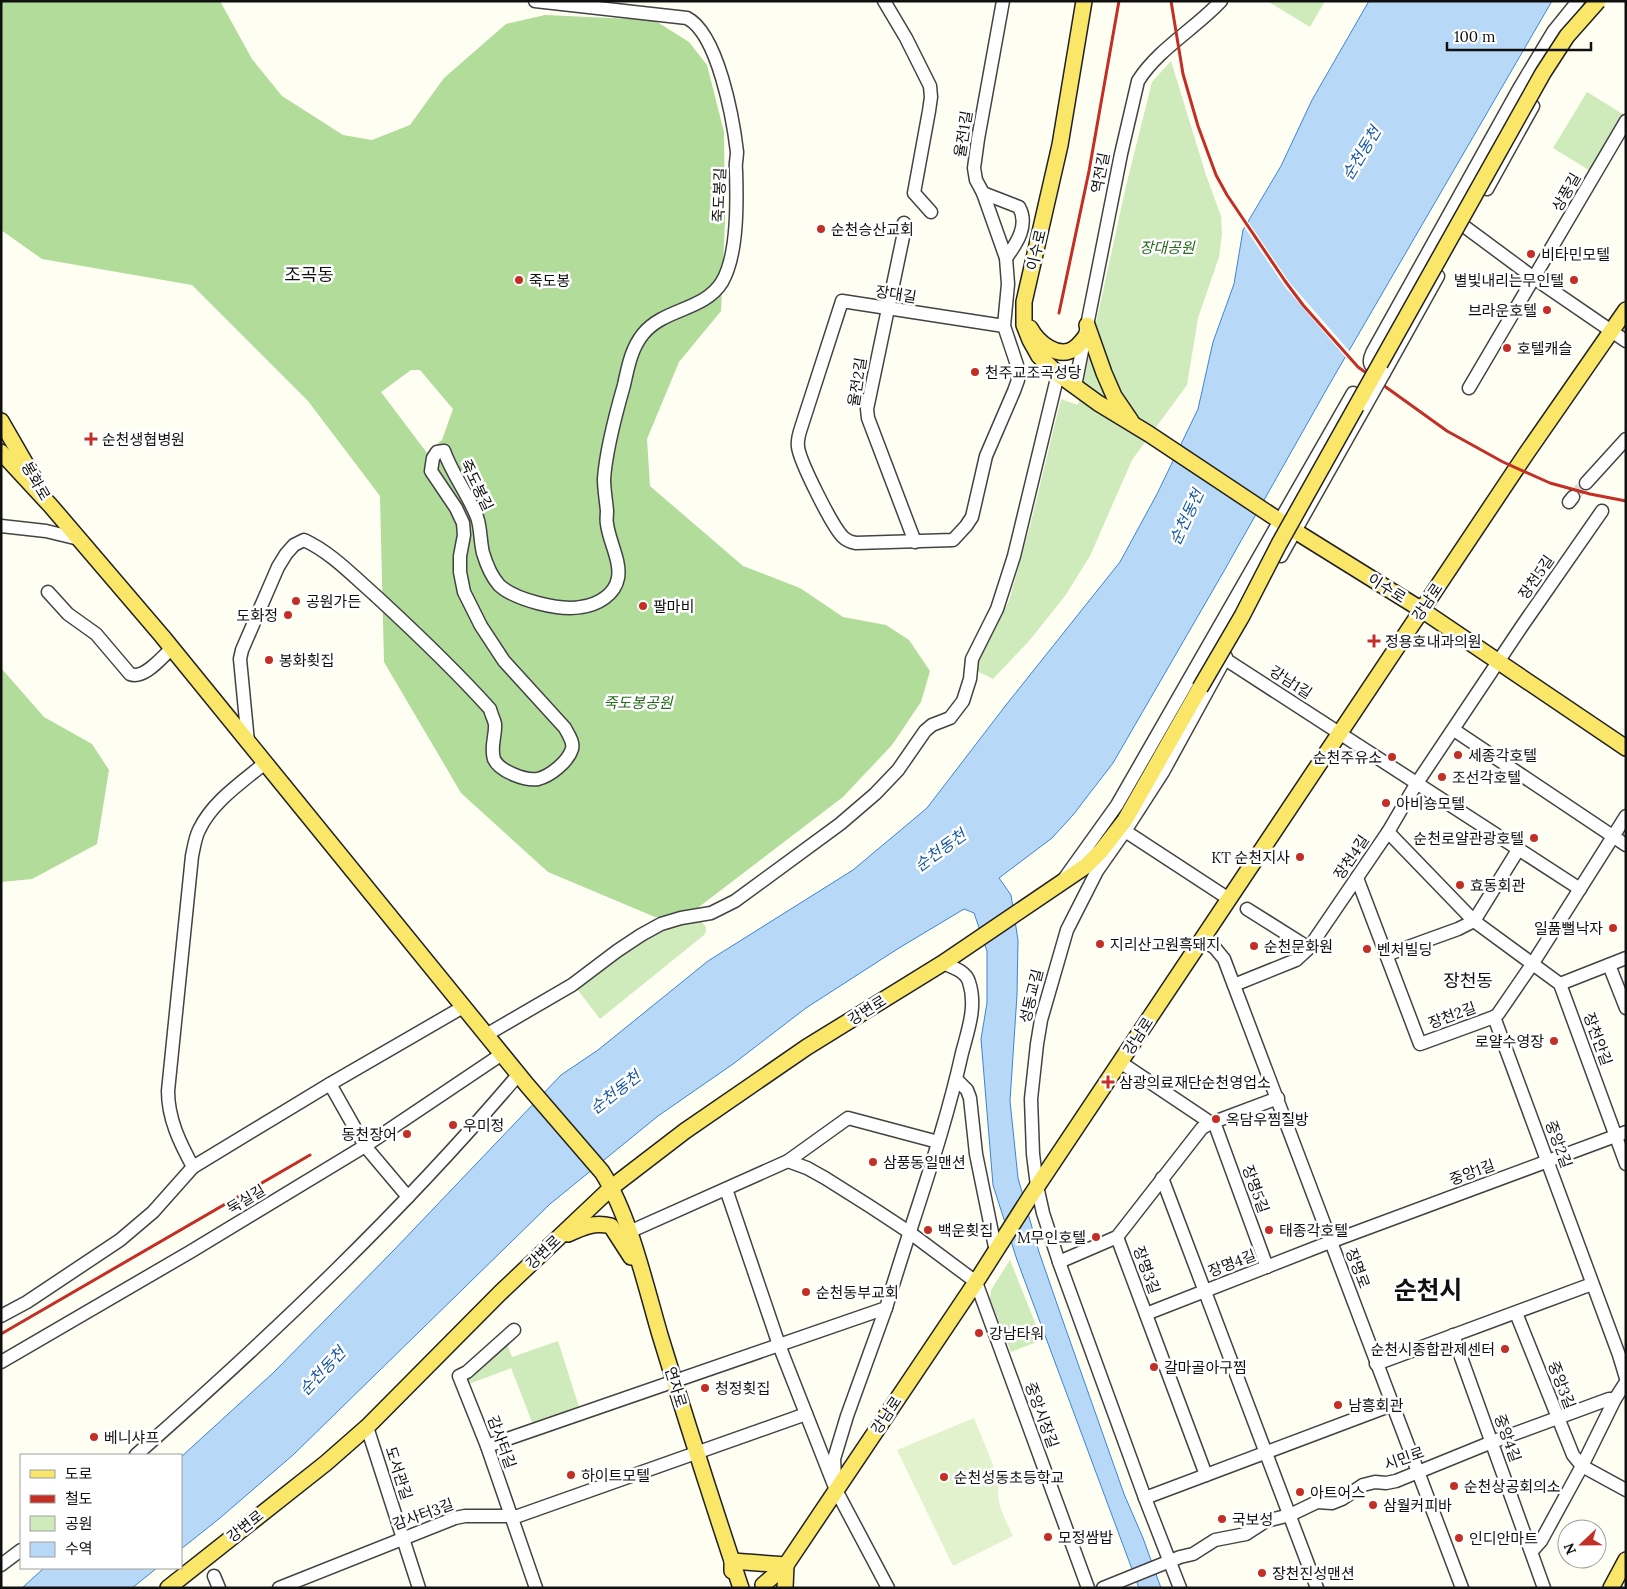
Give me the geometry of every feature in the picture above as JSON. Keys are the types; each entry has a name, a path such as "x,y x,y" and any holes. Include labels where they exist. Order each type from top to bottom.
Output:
{"main road":[{"name":"이수로","path":"1084,1 1060,145 1024,302 1024,325 1039,356 1058,374 1098,403 1295,531 1422,610 1626,748"},
{"path":"1062,881 1086,866 1101,851 1125,820 1197,686 1540,71 1564,33 1590,1"},
{"path":"1062,881 1088,854 1121,812 1197,686 1242,616 1279,544 1544,73 1567,36 1598,1"},
{"path":"1024,302 1028,321 1035,337 1059,352 1068,352 1076,348 1087,330"},
{"name":"강남로","path":"766,1587 786,1565 1526,454 1626,310"},
{"path":"1087,330 1114,396 1133,425"},
{"name":"봉화로","path":"1,421 50,505"},
{"name":"봉화로","path":"1,452 50,505"},
{"path":"50,505 172,648 522,1080 601,1170 612,1187"},
{"name":"강변로","path":"168,1588 326,1463 367,1426 500,1293 612,1187 685,1131 807,1047 947,960 1062,881"},
{"name":"연자로","path":"612,1187 629,1232 674,1382 742,1588"},
{"path":"557,1238 588,1225 600,1224 610,1226 618,1235 642,1276"},
{"path":"1611,1588 1626,1560"},
{"path":"731,1588 732,1561 786,1565 785,1588"},
{"path":"742,1588 756,1584 766,1587"}],"street":[{"name":"죽도봉길","path":"248,742 240,659 242,650 278,567 294,545 304,540 339,563 417,634 490,709 495,724 494,759 502,769 517,776 537,779 554,771 567,758 572,748 572,740 565,728 504,661 480,626 464,592 460,572 460,556 464,535 463,523 456,508 431,470 433,458 437,452 444,452 466,494 477,518 483,553 498,584 510,593 563,609 591,606 609,594 618,579 618,570 607,524 604,480 614,418 633,350 644,333 664,317 707,298 718,288 724,278 732,253 737,153 719,64 702,32 692,20 611,8 535,1"},
{"path":"884,1 906,38 930,86 930,104 914,193 931,212"},
{"name":"율전1길","path":"1003,1 974,175 983,193 1006,258 1008,284 1004,326"},
{"name":"역전길","path":"1075,386 1121,154 1138,81 1156,59 1221,1"},
{"path":"1384,373 1379,374 1370,365 1369,360 1520,87 1553,32 1578,1"},
{"path":"1125,831 1163,772 1550,72 1570,42 1606,1"},
{"name":"상풍길","path":"1469,388 1626,122"},
{"path":"983,193 1020,207 1023,215 1020,236 1006,258"},
{"path":"1449,215 1534,278 1626,341"},
{"name":"율전2길","path":"904,223 904,237 868,409 868,418 915,542"},
{"name":"장대길","path":"842,301 888,309 1004,326 1017,366 1018,380 986,456 972,517 953,540 849,542 842,536 832,521 804,467 798,447 801,428 842,301"},
{"path":"486,1034 572,985 641,935 661,924 681,918 711,913 730,905 840,824 884,786 898,770 925,731 932,725 950,718 963,701 970,680 972,659 996,609 1014,556 1058,374"},
{"path":"1062,881 1117,805 1276,518 1353,393 1364,401 1366,405"},
{"path":"1586,483 1626,439"},
{"name":"장천5길","path":"1498,662 1602,511"},
{"path":"1,526 46,530 79,539"},
{"path":"48,592 68,614 96,634 130,674 139,675 145,672 172,648"},
{"name":"강남1길","path":"1225,659 1340,733"},
{"name":"장천4길","path":"1234,985 1296,960 1309,948 1388,832 1417,783 1498,662"},
{"path":"1454,730 1626,845"},
{"path":"1340,733 1580,889"},
{"path":"193,1167 171,1119 168,1104 192,856 199,829 209,813 265,763"},
{"path":"1125,831 1135,803"},
{"name":"장천2길","path":"1357,878 1420,1044 1494,1017 1502,1009 1626,816"},
{"path":"1125,831 1229,900"},
{"name":"성동교길","path":"1125,831 1097,872 1076,910 1067,930 1048,991 1037,1044 1031,1099 1034,1191 1163,1546 1166,1563 1180,1588"},
{"path":"1388,832 1474,921 1560,984 1626,958"},
{"path":"1386,955 1458,929 1474,921 1518,850"},
{"path":"1247,909 1309,948"},
{"name":"장명로","path":"1202,939 1215,948 1224,959 1462,1588"},
{"path":"836,1490 834,1459 847,1416 886,1308 938,1142 957,1080 971,1016 973,999 967,977 947,960"},
{"path":"1609,965 1626,1008"},
{"name":"장천안길","path":"1560,984 1621,1134 1626,1164"},
{"path":"1,1316 27,1302 120,1240 153,1212 193,1167 330,1084 464,1007"},
{"name":"중앙2길","path":"1494,1017 1626,1378"},
{"name":"둑실길","path":"1,1362 182,1257 366,1146 502,1054"},
{"path":"1120,1062 1213,1122"},
{"path":"137,1454 274,1330 347,1260 478,1122 522,1080"},
{"path":"957,1080 968,1092 976,1154 1000,1245"},
{"path":"330,1084 366,1146 408,1197"},
{"path":"1059,1262 1117,1237 1202,1128 1213,1122 1278,1098"},
{"path":"629,1232 788,1161 848,1118 938,1142"},
{"name":"장명5길","path":"1213,1122 1266,1267"},
{"name":"중앙1길","path":"1330,1242 1621,1134"},
{"path":"788,1161 807,1168 825,1178 909,1232 976,1282"},
{"path":"1162,1178 1317,1588"},
{"path":"726,1189 779,1345 836,1490 888,1588"},
{"name":"장명3길","path":"1117,1237 1206,1475"},
{"name":"장명4길","path":"1146,1314 1330,1242"},
{"name":"중앙시장길","path":"976,1282 1088,1588"},
{"path":"1376,1364 1592,1284"},
{"path":"487,1446 886,1308"},
{"name":"중앙3길","path":"1516,1312 1573,1455 1582,1466 1626,1490"},
{"name":"감사터길","path":"514,1330 467,1372 458,1376 487,1446 536,1588"},
{"name":"중앙4길","path":"1453,1335 1545,1588"},
{"path":"1532,1551 1541,1541 1582,1466 1615,1399 1626,1382"},
{"name":"시민로","path":"1103,1588 1193,1554 1214,1540 1246,1534 1266,1521 1290,1515 1317,1502 1332,1503 1342,1499 1363,1485 1375,1482 1386,1483 1396,1481 1492,1442 1609,1399 1615,1399"},
{"path":"1145,1498 1392,1405"},
{"name":"감사터3길","path":"278,1588 465,1516 518,1516 806,1414"},
{"name":"도서관길","path":"367,1426 419,1588"},
{"path":"1,1565 20,1551"},
{"path":"214,1576 219,1588"}],"green space":[{"name":"죽도봉공원","path":"1,1 220,1 252,59 282,96 343,135 372,140 410,125 444,78 506,24 545,15 654,20 689,42 707,65 724,132 725,221 721,311 679,362 647,439 650,486 743,566 800,588 843,617 886,625 909,640 930,671 921,702 892,745 843,797 695,910 677,916 655,917 548,872 461,793 384,662 380,496 308,401 192,285 42,259 1,230","holes":["411,370 420,370 453,409 442,440 427,453 381,392"]},
{"path":"1267,1 1325,1 1310,27"},
{"name":"장대공원","path":"1171,61 1206,175 1221,216 1222,234 1219,257 1198,318 1187,385 1132,460 1090,556 1065,596 1029,641 993,679 973,669 1009,601 1030,526 1061,399 1078,405 1126,186 1152,82"},
{"path":"1587,92 1626,116 1592,172 1553,148"},
{"path":"1,668 44,717 92,744 109,770 97,844 32,879 1,882"},
{"path":"700,920 706,927 704,935 600,1019 577,989 656,930"},
{"path":"1010,1260 1042,1340 1011,1352 990,1299 991,1290"},
{"path":"506,1341 512,1357 558,1341 580,1410 534,1427 511,1368 469,1384 467,1379"},
{"path":"974,1418 1000,1482 998,1489 999,1503 1013,1536 953,1566 897,1450"}],"water":[{"name":"순천동천","path":"1369,1 1552,1 1329,385 1113,763 1073,815 1052,838 999,878 1011,895 1018,940 1017,995 1010,1101 1018,1178 1039,1252 1064,1324 1124,1494 1143,1538 1161,1588 1139,1588 1017,1260 993,1185 981,1039 987,1003 987,951 974,913 964,909 806,1008 733,1064 658,1116 550,1204 293,1455 182,1548 182,1456 273,1373 393,1251 561,1075 598,1050 708,961 853,870 927,808 1120,562 1157,494 1198,409 1213,342 1234,284 1243,230 1281,166 1312,100"},
{"path":"43,1569 156,1569 132,1588 22,1588"}],"pier":[{"path":"1247,220 1290,283 1351,353 1347,359 1285,287 1243,225"}],"tunnel":[{"path":"1573,497 1586,483"}],"railway":[{"path":"1059,313 1089,171 1119,1"},
{"path":"1171,1 1183,74 1198,126 1216,175 1227,195 1285,281 1303,305 1358,367 1447,431 1503,462 1550,483 1626,501"},
{"path":"1,1334 310,1155"}],"place":[{"name":"순천승산교회","path":"821,229"},
{"name":"비타민모텔","path":"1531,254"},
{"name":"죽도봉","path":"519,280"},
{"name":"별빛내리는무인텔","path":"1574,280"},
{"name":"브라운호텔","path":"1547,310"},
{"name":"호텔캐슬","path":"1507,348"},
{"name":"천주교조곡성당","path":"975,372"},
{"name":"순천생협병원","path":"91,439"},
{"name":"공원가든","path":"296,601"},
{"name":"팔마비","path":"643,606"},
{"name":"도화정","path":"288,615"},
{"name":"정용호내과의원","path":"1374,641"},
{"name":"봉화횟집","path":"269,660"},
{"name":"세종각호텔","path":"1458,755"},
{"name":"순천주유소","path":"1392,757"},
{"name":"조선각호텔","path":"1442,777"},
{"name":"아비숑모텔","path":"1386,803"},
{"name":"순천로얄관광호텔","path":"1534,838"},
{"name":"KT 순천지사","path":"1300,857"},
{"name":"효동회관","path":"1460,885"},
{"name":"일품뻘낙자","path":"1613,928"},
{"name":"지리산고원흑돼지","path":"1100,944"},
{"name":"순천문화원","path":"1254,946"},
{"name":"벤처빌딩","path":"1367,949"},
{"name":"로얄수영장","path":"1554,1041"},
{"name":"삼광의료재단순천영업소","path":"1108,1082"},
{"name":"옥담우찜질방","path":"1216,1119"},
{"name":"우미정","path":"453,1125"},
{"name":"동천장어","path":"407,1134"},
{"name":"삼풍동일맨션","path":"873,1162"},
{"name":"백운횟집","path":"928,1230"},
{"name":"태종각호텔","path":"1269,1230"},
{"name":"M무인호텔","path":"1096,1237"},
{"name":"순천동부교회","path":"806,1292"},
{"name":"강남타워","path":"979,1333"},
{"name":"순천시종합관제센터","path":"1505,1349"},
{"name":"갈마골아구찜","path":"1154,1367"},
{"name":"청정횟집","path":"705,1388"},
{"name":"남흥회관","path":"1338,1405"},
{"name":"베니샤프","path":"94,1437"},
{"name":"하이트모텔","path":"571,1475"},
{"name":"순천성동초등학교","path":"944,1477"},
{"name":"순천상공회의소","path":"1454,1486"},
{"name":"아트어스","path":"1300,1492"},
{"name":"삼월커피바","path":"1373,1505"},
{"name":"국보성","path":"1222,1519"},
{"name":"모정쌈밥","path":"1048,1537"},
{"name":"인디안마트","path":"1459,1538"},
{"name":"장천진성맨션","path":"1262,1573"}],"district":[{"name":"조곡동","path":"309,274"},
{"name":"장천동","path":"1468,980"},
{"name":"순천시","path":"1428,1290"}]}
